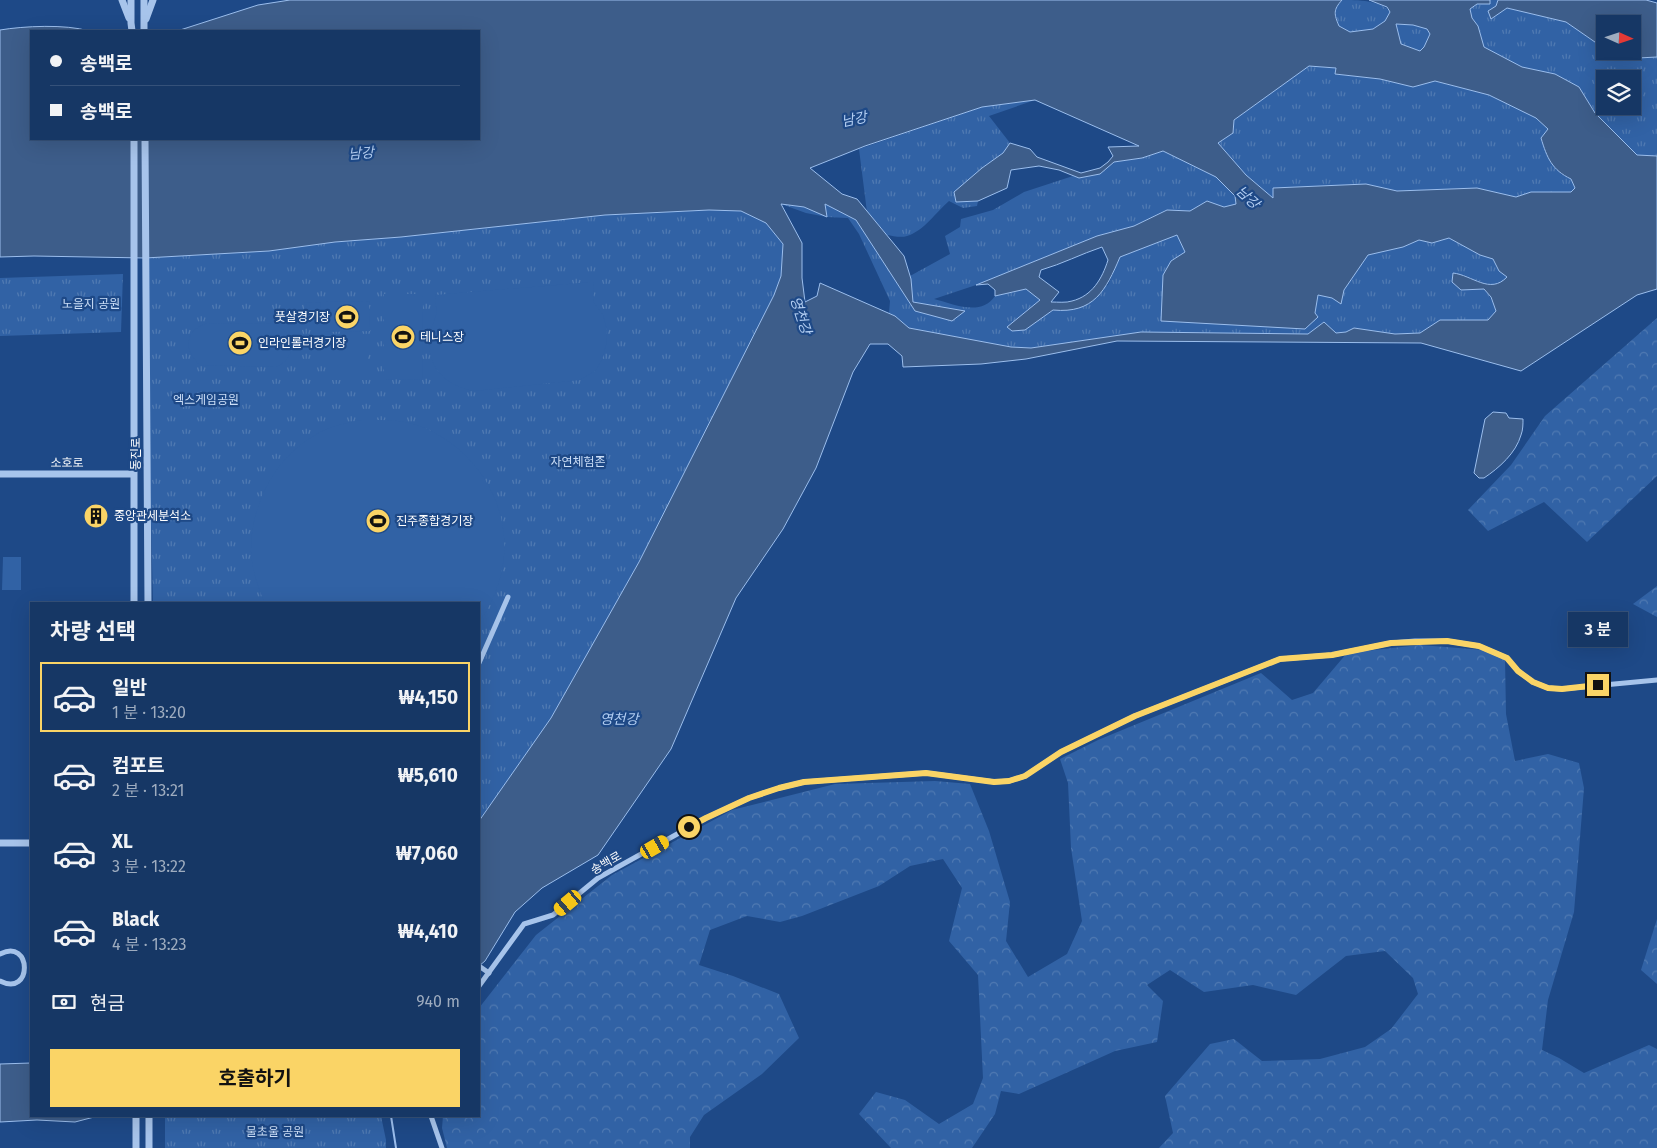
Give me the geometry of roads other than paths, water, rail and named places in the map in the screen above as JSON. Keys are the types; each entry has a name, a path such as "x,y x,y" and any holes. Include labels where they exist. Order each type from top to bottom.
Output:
{"street":[{"path":"122,0 131,23"},
{"path":"131,0 132,30"},
{"path":"144,0 144,29"},
{"path":"144,29 153,0"},
{"name":"동진로","path":"134,140 134,602"},
{"name":"동진로","path":"145,140 148,602"},
{"name":"소호로","path":"0,474 133,474"},
{"path":"480,660 508,597"},
{"name":"송백로","path":"480,985 524,924 553,915 598,878 706,818 749,798 779,788 804,782 842,778 926,773 994,782 1009,781 1025,776 1061,752 1127,720 1280,659 1332,655 1391,643 1447,641 1479,646 1507,658 1518,671 1533,682 1548,688 1562,689 1657,680"},
{"path":"0,843 30,843"},
{"path":"0,954 8,951 18,954 22,957 26,967 18,981 8,984 0,981"},
{"path":"480,967 489,973"},
{"path":"136,1117 136,1148"},
{"path":"149,1117 149,1148"},
{"path":"431,1117 442,1148"}],"water":[{"path":"290,0 1342,0 1335,12 1336,18 1339,26 1350,32 1373,29 1385,21 1390,12 1387,7 1369,0 1490,0 1490,4 1477,4 1470,9 1472,18 1478,26 1484,47 1522,67 1555,74 1579,87 1596,115 1637,155 1657,156 1657,289 1637,295 1521,371 1421,343 1117,341 1026,359 981,364 903,367 902,356 888,344 870,344 853,372 816,468 783,529 736,598 671,749 598,855 542,888 515,912 485,961 480,965 480,820 551,718 639,562 774,295 781,276 783,244 766,223 741,211 709,210 605,215 401,237 335,242 269,251 145,258 0,257 0,30 45,26 84,30 30,30 30,140 480,140 480,30 180,30 258,5","holes":["1396,24 1413,25 1427,29 1430,34 1420,51 1401,44","1309,66 1336,68 1335,74 1380,79 1413,87 1435,81 1489,95 1536,118 1548,129 1541,138 1551,163 1559,172 1571,179 1575,188 1571,192 1531,192 1516,197 1477,188 1397,191 1366,184 1273,188 1273,198 1246,175 1218,143 1233,133 1234,120","1035,100 1139,146 1108,147 1113,156 1108,162 1100,168 1081,173 1037,157 1030,149 1010,143 1003,153 954,192 956,202 978,201 1007,188 1011,170 1039,166 1059,170 1079,178 1100,174 1114,162 1142,158 1163,151 1216,177 1235,196 1236,204 1224,207 1207,201 1190,211 1167,210 1134,226 1097,236 976,285 988,284 995,290 995,296 1026,289 1040,300 1007,327 1012,331 1025,330 1053,310 1067,310 1089,304 1097,297 1109,280 1120,257 1177,235 1185,252 1171,261 1163,275 1161,321 1305,329 1318,317 1315,313 1318,295 1332,298 1341,304 1344,290 1368,255 1403,247 1419,240 1432,243 1449,238 1480,255 1493,259 1499,271 1507,277 1501,282 1487,284 1453,273 1452,282 1461,290 1484,289 1491,297 1496,311 1488,320 1440,320 1420,333 1395,334 1354,328 1346,332 1336,333 1324,322 1308,334 1141,332 1031,348 1011,347 909,328 895,316 820,283 817,296 805,302 802,278 802,243 781,204 804,207 827,217 825,204 856,220 915,311 952,321 965,311 913,302 911,279 904,256 857,199 842,194 810,168 865,146 982,107","1102,247 1108,260 1103,274 1091,291 1079,299 1067,302 1051,302 1059,292 1039,277 1041,270"]},
{"path":"1498,0 1646,0 1657,3 1657,57 1641,58 1641,15 1596,15 1596,43 1566,22 1507,8 1491,19 1488,11 1496,6"},
{"path":"1493,412 1506,413 1509,418 1523,419 1522,431 1519,442 1506,459 1484,478 1479,478 1474,473 1485,419"},
{"path":"30,1063 30,1117 94,1117 75,1122 37,1120 0,1122 0,1064"}],"waterway":[{"path":"391,1117 396,1148"}],"place":[{"name":"풋살경기장","path":"347,317"},
{"name":"테니스장","path":"403,337"},
{"name":"인라인롤러경기장","path":"240,343"},
{"name":"중앙관세분석소","path":"96,516"},
{"name":"진주종합경기장","path":"378,521"}],"water label":[{"name":"남강","path":"854,119"},
{"name":"남강","path":"361,153"},
{"name":"남강","path":"1248,197"},
{"name":"영천강","path":"801,315"},
{"name":"영천강","path":"619,719"}],"park label":[{"name":"노을지 공원","path":"91,304"},
{"name":"엑스게임공원","path":"206,400"},
{"name":"자연체험존","path":"578,462"},
{"name":"물초울 공원","path":"275,1132"}]}
